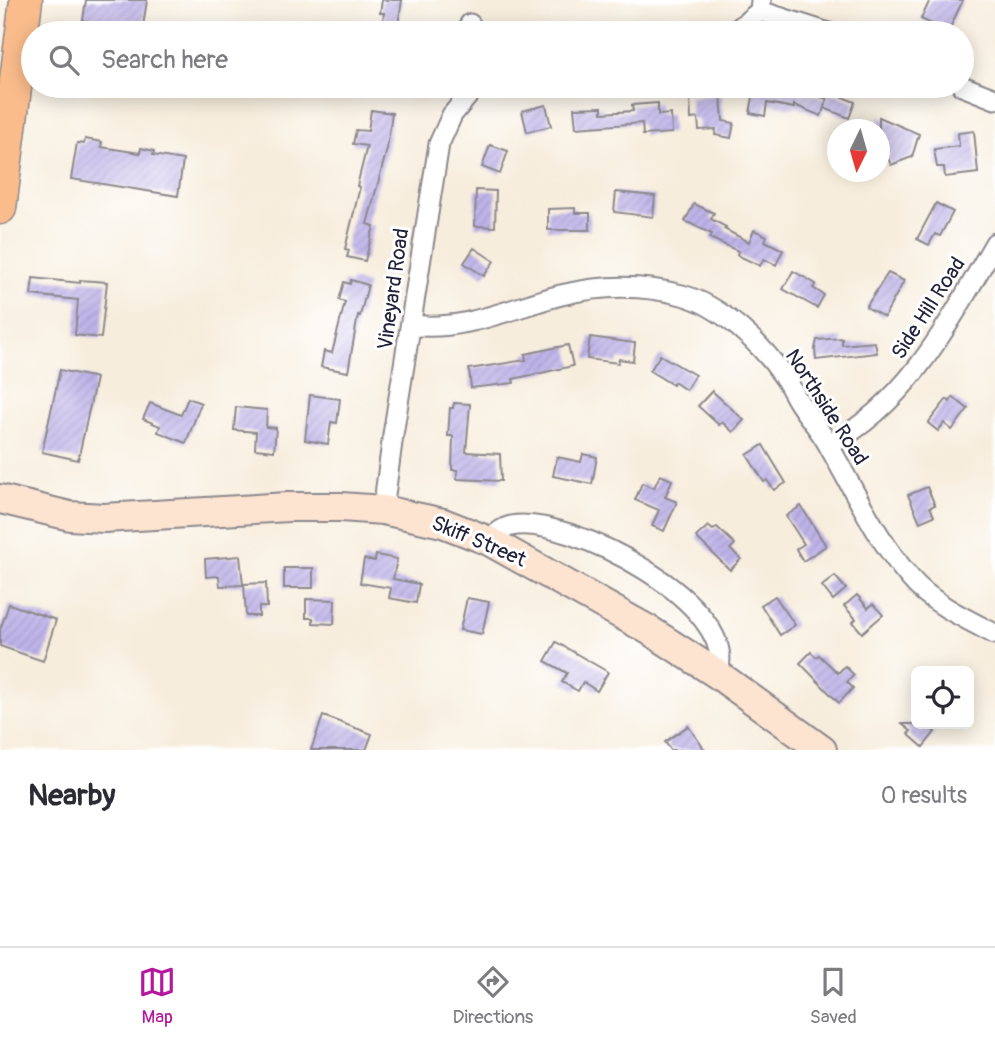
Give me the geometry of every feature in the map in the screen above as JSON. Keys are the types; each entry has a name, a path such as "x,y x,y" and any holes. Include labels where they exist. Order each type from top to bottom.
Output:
{"main road":[{"path":"23,21 26,0"},
{"path":"0,208 21,40"},
{"name":"Skiff Street","path":"0,499 70,516 104,518 288,507 341,507 383,510 443,523 489,541 608,605 716,674 822,750"}],"street":[{"path":"745,21 761,5 800,21"},
{"path":"974,91 995,99"},
{"name":"Vineyard Road","path":"383,510 439,144 452,115 466,98"},
{"name":"Side Hill Road","path":"829,445 850,434 914,373 938,342 995,243"},
{"name":"Northside Road","path":"411,325 434,328 453,326 563,295 603,287 643,286 685,295 718,312 743,331 783,375 829,445 885,543 912,581 954,612 995,634"},
{"path":"489,541 499,531 512,526 541,527 577,536 605,547 673,589 700,613 714,633 721,651 721,663 716,674"}],"building":[{"path":"86,0 147,0 144,21 83,21"},
{"path":"382,0 402,0 399,21 383,21 384,13 380,13"},
{"path":"930,0 963,0 953,21 921,19"},
{"path":"690,98 721,98 723,121 734,123 731,138 715,135 716,129 699,130 698,118 691,119"},
{"path":"753,98 827,99 821,116 794,105 794,108 767,103 765,116 750,113"},
{"path":"828,98 845,98 855,102 849,118 824,108"},
{"path":"658,103 658,115 671,114 672,133 643,135 642,123 576,128 574,108 602,107 602,113 633,111 632,105"},
{"path":"546,105 551,126 527,132 522,111"},
{"path":"371,110 392,113 387,149 367,224 374,226 365,261 347,257 349,250 345,249 367,146 353,144 356,130 368,131"},
{"path":"890,122 919,134 912,157 891,165"},
{"path":"974,131 978,173 945,177 944,167 937,167 934,149 959,146 958,133"},
{"path":"85,139 102,142 101,147 140,153 141,148 154,151 153,155 183,160 178,196 71,179 77,143 84,144"},
{"path":"490,145 508,151 500,174 482,167"},
{"path":"476,190 496,191 495,227 475,226"},
{"path":"616,192 655,196 653,217 614,212"},
{"path":"936,203 953,212 940,236 935,234 929,245 917,239"},
{"path":"694,204 714,213 711,219 749,242 754,230 767,236 765,241 783,250 776,265 764,259 760,266 737,255 738,251 710,238 712,234 685,221"},
{"path":"575,208 575,213 590,213 590,230 548,230 548,209"},
{"path":"474,248 494,261 484,276 464,263"},
{"path":"793,271 816,284 813,288 824,295 817,308 783,289"},
{"path":"888,273 904,281 884,317 866,307"},
{"path":"33,278 80,283 80,280 107,282 101,338 75,335 78,300 31,295"},
{"path":"351,280 368,285 360,316 358,315 348,372 321,367 324,351 332,353 345,302 339,300 344,282 350,284"},
{"path":"590,337 635,343 633,361 619,359 618,363 587,359"},
{"path":"842,338 842,345 875,342 877,353 816,360 817,340"},
{"path":"568,345 573,366 513,379 514,383 471,388 469,369 526,360 525,354"},
{"path":"660,355 695,375 686,390 650,371"},
{"path":"60,370 96,378 78,460 42,452"},
{"path":"712,391 744,420 733,432 722,422 719,425 698,406"},
{"path":"310,395 340,399 337,423 331,422 328,444 305,440"},
{"path":"953,397 968,409 952,430 944,423 938,431 928,423 947,399 950,402"},
{"path":"188,398 201,403 186,443 158,432 160,426 143,419 150,403 181,415"},
{"path":"454,403 470,404 466,452 500,454 501,481 457,479 458,470 452,470 453,436 448,436 450,408 453,408"},
{"path":"236,407 267,410 266,427 276,428 274,451 255,449 256,432 234,430"},
{"path":"763,445 786,483 774,490 767,480 764,482 747,455"},
{"path":"583,454 597,457 592,484 553,476 557,457 581,462"},
{"path":"660,475 672,480 665,497 677,502 664,531 652,526 659,510 635,500 642,483 654,488"},
{"path":"927,487 935,505 930,507 934,516 920,522 908,495"},
{"path":"801,506 826,546 803,561 796,549 804,544 786,516"},
{"path":"708,526 713,530 717,527 735,544 730,549 741,559 730,570 696,537"},
{"path":"376,555 397,559 393,579 419,584 416,603 389,598 391,588 360,583 364,559 375,561"},
{"path":"240,556 243,585 220,586 219,576 206,577 205,559"},
{"path":"284,568 313,568 313,588 284,588"},
{"path":"835,576 846,589 833,600 822,586"},
{"path":"266,583 267,607 259,607 259,616 246,616 244,584"},
{"path":"857,595 868,608 873,604 883,615 862,633 853,622 856,619 844,606"},
{"path":"775,596 795,625 780,635 761,605"},
{"path":"467,598 489,602 482,634 460,630"},
{"path":"306,599 335,600 334,624 313,623 313,618 306,618"},
{"path":"9,604 56,620 43,661 0,646 0,630"},
{"path":"556,642 608,672 597,691 583,682 578,691 562,682 567,673 545,661"},
{"path":"811,652 816,657 819,655 838,673 845,666 854,675 847,682 853,688 839,703 800,663"},
{"path":"323,716 372,734 366,750 311,750"},
{"path":"902,724 911,724 911,729 931,729 935,732 923,747 908,734 911,731"},
{"path":"688,726 705,750 671,750 665,742"}]}
